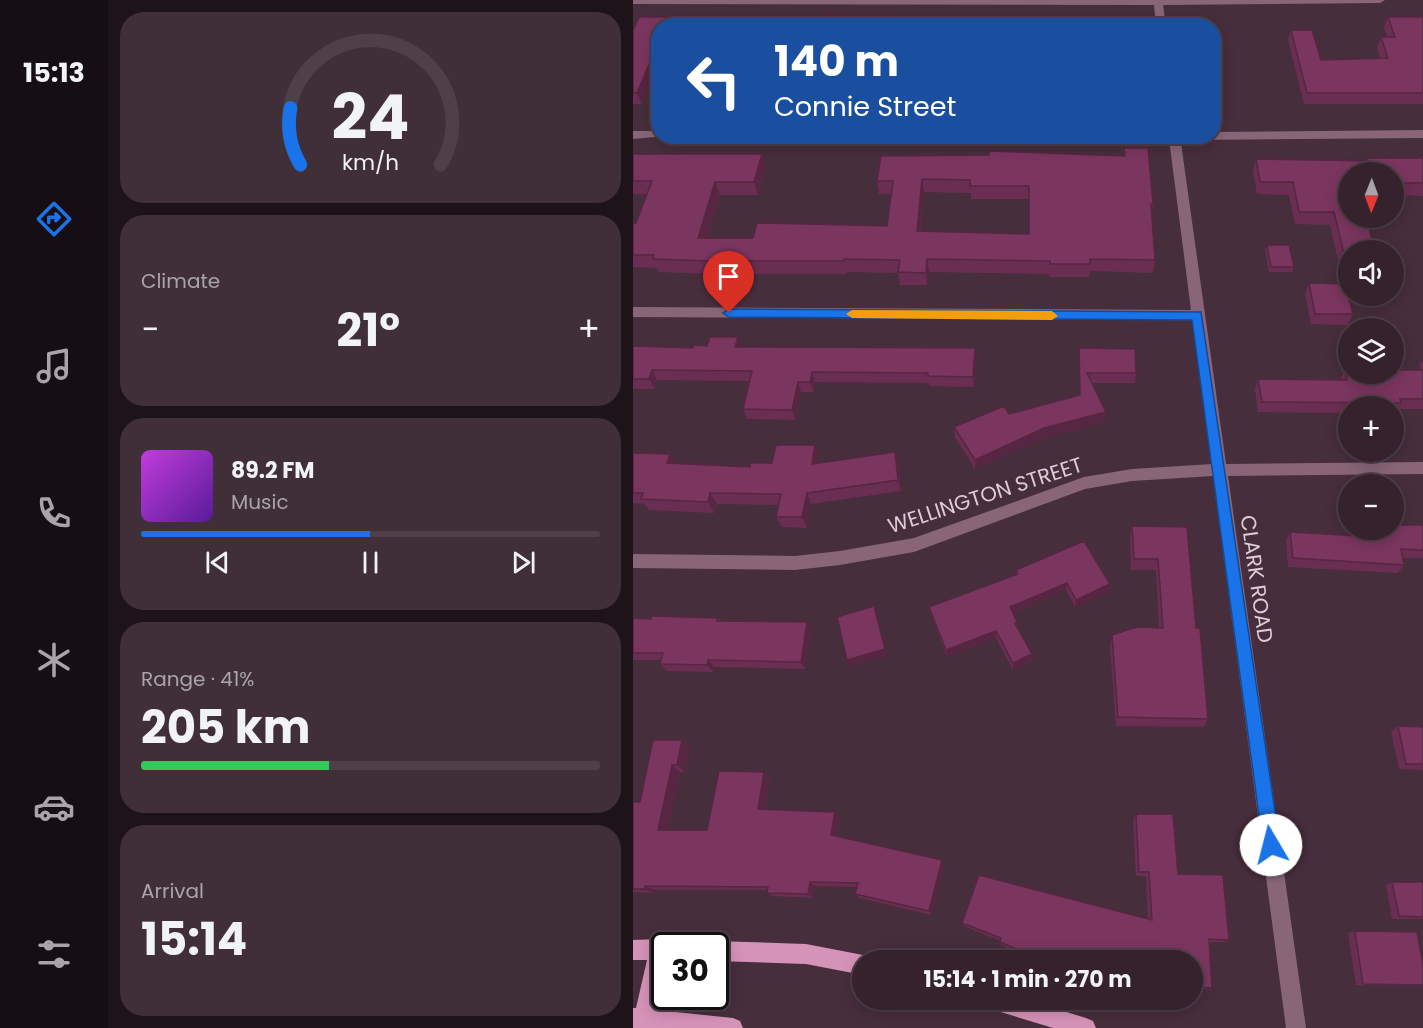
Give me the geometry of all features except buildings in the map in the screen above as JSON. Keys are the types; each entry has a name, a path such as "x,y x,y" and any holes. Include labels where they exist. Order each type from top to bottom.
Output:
{"main road":[{"path":"633,950 651,950"},
{"path":"729,951 806,954 852,963"},
{"path":"651,981 638,1018 733,1028"},
{"path":"1027,1010 1086,1028"}],"street":[{"path":"633,1 1380,0"},
{"path":"1158,1 1160,18"},
{"path":"1221,136 1423,134"},
{"path":"633,135 651,135"},
{"name":"CLARK ROAD","path":"1175,144 1296,1028"},
{"path":"633,312 1197,315"},
{"name":"WELLINGTON STREET","path":"633,561 795,563 840,558 914,545 1084,483 1176,471 1423,468"}],"slow traffic":[{"path":"852,314 1052,316"}],"route":[{"path":"729,313 1197,315 1271,845"}]}
